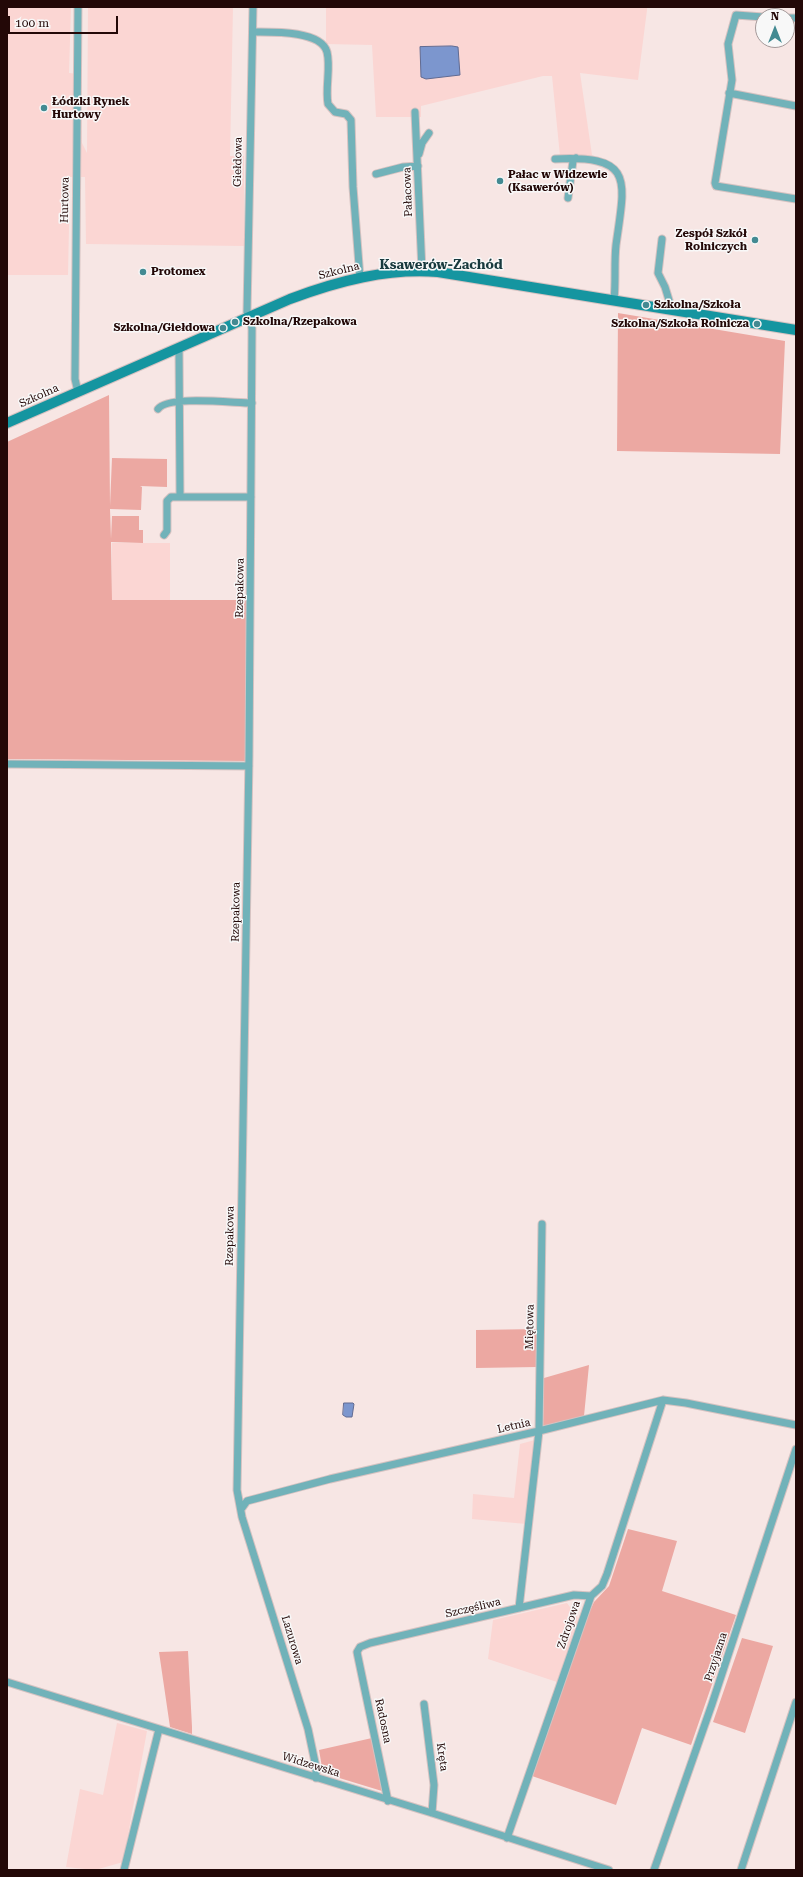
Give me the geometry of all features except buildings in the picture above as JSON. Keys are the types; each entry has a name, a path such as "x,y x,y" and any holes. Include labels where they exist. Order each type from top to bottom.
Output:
{"street":[{"name":"Hurtowa","path":"78,7 75,379 78,392"},
{"name":"Giełdowa","path":"249,316 247,312 253,7"},
{"path":"755,17 736,16 728,44 732,80 716,176 716,186 796,198"},
{"path":"253,32 288,32 310,37 321,43 327,51 328,104 335,112 346,114 351,120 353,187 360,278"},
{"path":"729,93 796,106"},
{"name":"Pałacowa","path":"415,112 422,271"},
{"path":"417,158 422,143 429,133"},
{"path":"568,198 573,161 576,158"},
{"path":"555,159 576,158 602,161 620,176 623,194 615,254 614,300"},
{"path":"376,174 403,167 418,166"},
{"path":"662,239 658,273 665,287 672,310"},
{"name":"Szkolna","path":"7,424 249,316 310,291 360,278 392,272 422,271 614,300 796,330"},
{"name":"Rzepakowa","path":"242,1508 237,1490 249,766 252,324 249,316"},
{"path":"180,347 180,496"},
{"path":"158,409 162,405 179,401 252,403"},
{"path":"164,535 167,531 168,499 171,497 251,497"},
{"path":"7,764 249,766"},
{"name":"Miętowa","path":"519,1608 539,1431 542,1224"},
{"name":"Letnia","path":"242,1508 247,1501 330,1479 539,1431 662,1400 686,1403 796,1425"},
{"name":"Zdrojowa","path":"507,1838 591,1596 602,1586 607,1574 662,1400"},
{"name":"Przyjazna","path":"654,1870 712,1704 796,1449"},
{"name":"Lazurowa","path":"242,1508 242,1517 308,1729 316,1767 316,1778"},
{"name":"Szczęśliwa","path":"360,1647 574,1595 591,1596"},
{"name":"Radosna","path":"360,1647 357,1652 388,1800"},
{"name":"Widzewska","path":"7,1682 432,1813 609,1870"},
{"path":"741,1870 796,1702"},
{"name":"Kręta","path":"424,1704 434,1785 432,1813"},
{"path":"124,1870 159,1729"}],"shaded area":[{"path":"7,7 71,7 69,73 81,74 82,143 87,153 88,7 233,7 230,156 244,156 244,246 86,244 85,177 70,177 68,275 7,275"},
{"path":"326,7 647,7 647,10 638,80 580,73 592,155 560,156 552,76 543,76 421,106 421,117 376,117 372,45 326,44"},
{"path":"618,313 785,341 780,454 617,451"},
{"path":"109,395 110,506 112,458 167,459 167,487 140,486 142,487 141,510 110,509 111,539 112,516 139,516 139,530 143,530 143,543 111,542 112,600 248,600 247,761 7,759 7,442"},
{"path":"112,543 170,543 170,600 112,600"},
{"path":"538,1329 537,1367 476,1368 476,1330"},
{"path":"589,1365 584,1416 543,1426 544,1378"},
{"path":"535,1440 526,1524 472,1519 473,1494 514,1498 520,1444"},
{"path":"628,1529 677,1541 662,1591 736,1615 691,1745 642,1728 616,1805 532,1776 582,1628 594,1602 609,1586"},
{"path":"567,1603 578,1618 557,1682 488,1659 493,1620"},
{"path":"742,1638 773,1646 745,1733 713,1722"},
{"path":"188,1651 192,1734 170,1727 159,1652"},
{"path":"117,1723 147,1731 123,1862 95,1870 66,1867 80,1789 103,1795"},
{"path":"372,1738 382,1791 323,1773 319,1750"}],"water":[{"path":"420,47 458,47 460,75 426,79 421,77"},
{"path":"344,1403 354,1404 352,1417 346,1417 343,1415"}],"place":[{"name":"Łódzki Rynek Hurtowy","path":"44,108"},
{"name":"Pałac w Widzewie (Ksawerów)","path":"500,181"},
{"name":"Zespół Szkół Rolniczych","path":"755,240"},
{"name":"Protomex","path":"143,272"},
{"name":"Szkolna/Szkoła","path":"646,305"},
{"name":"Szkolna/Rzepakowa","path":"235,322"},
{"name":"Szkolna/Szkoła Rolnicza","path":"757,324"},
{"name":"Szkolna/Giełdowa","path":"223,328"}],"district":[{"name":"Ksawerów-Zachód","path":"441,265"}]}
